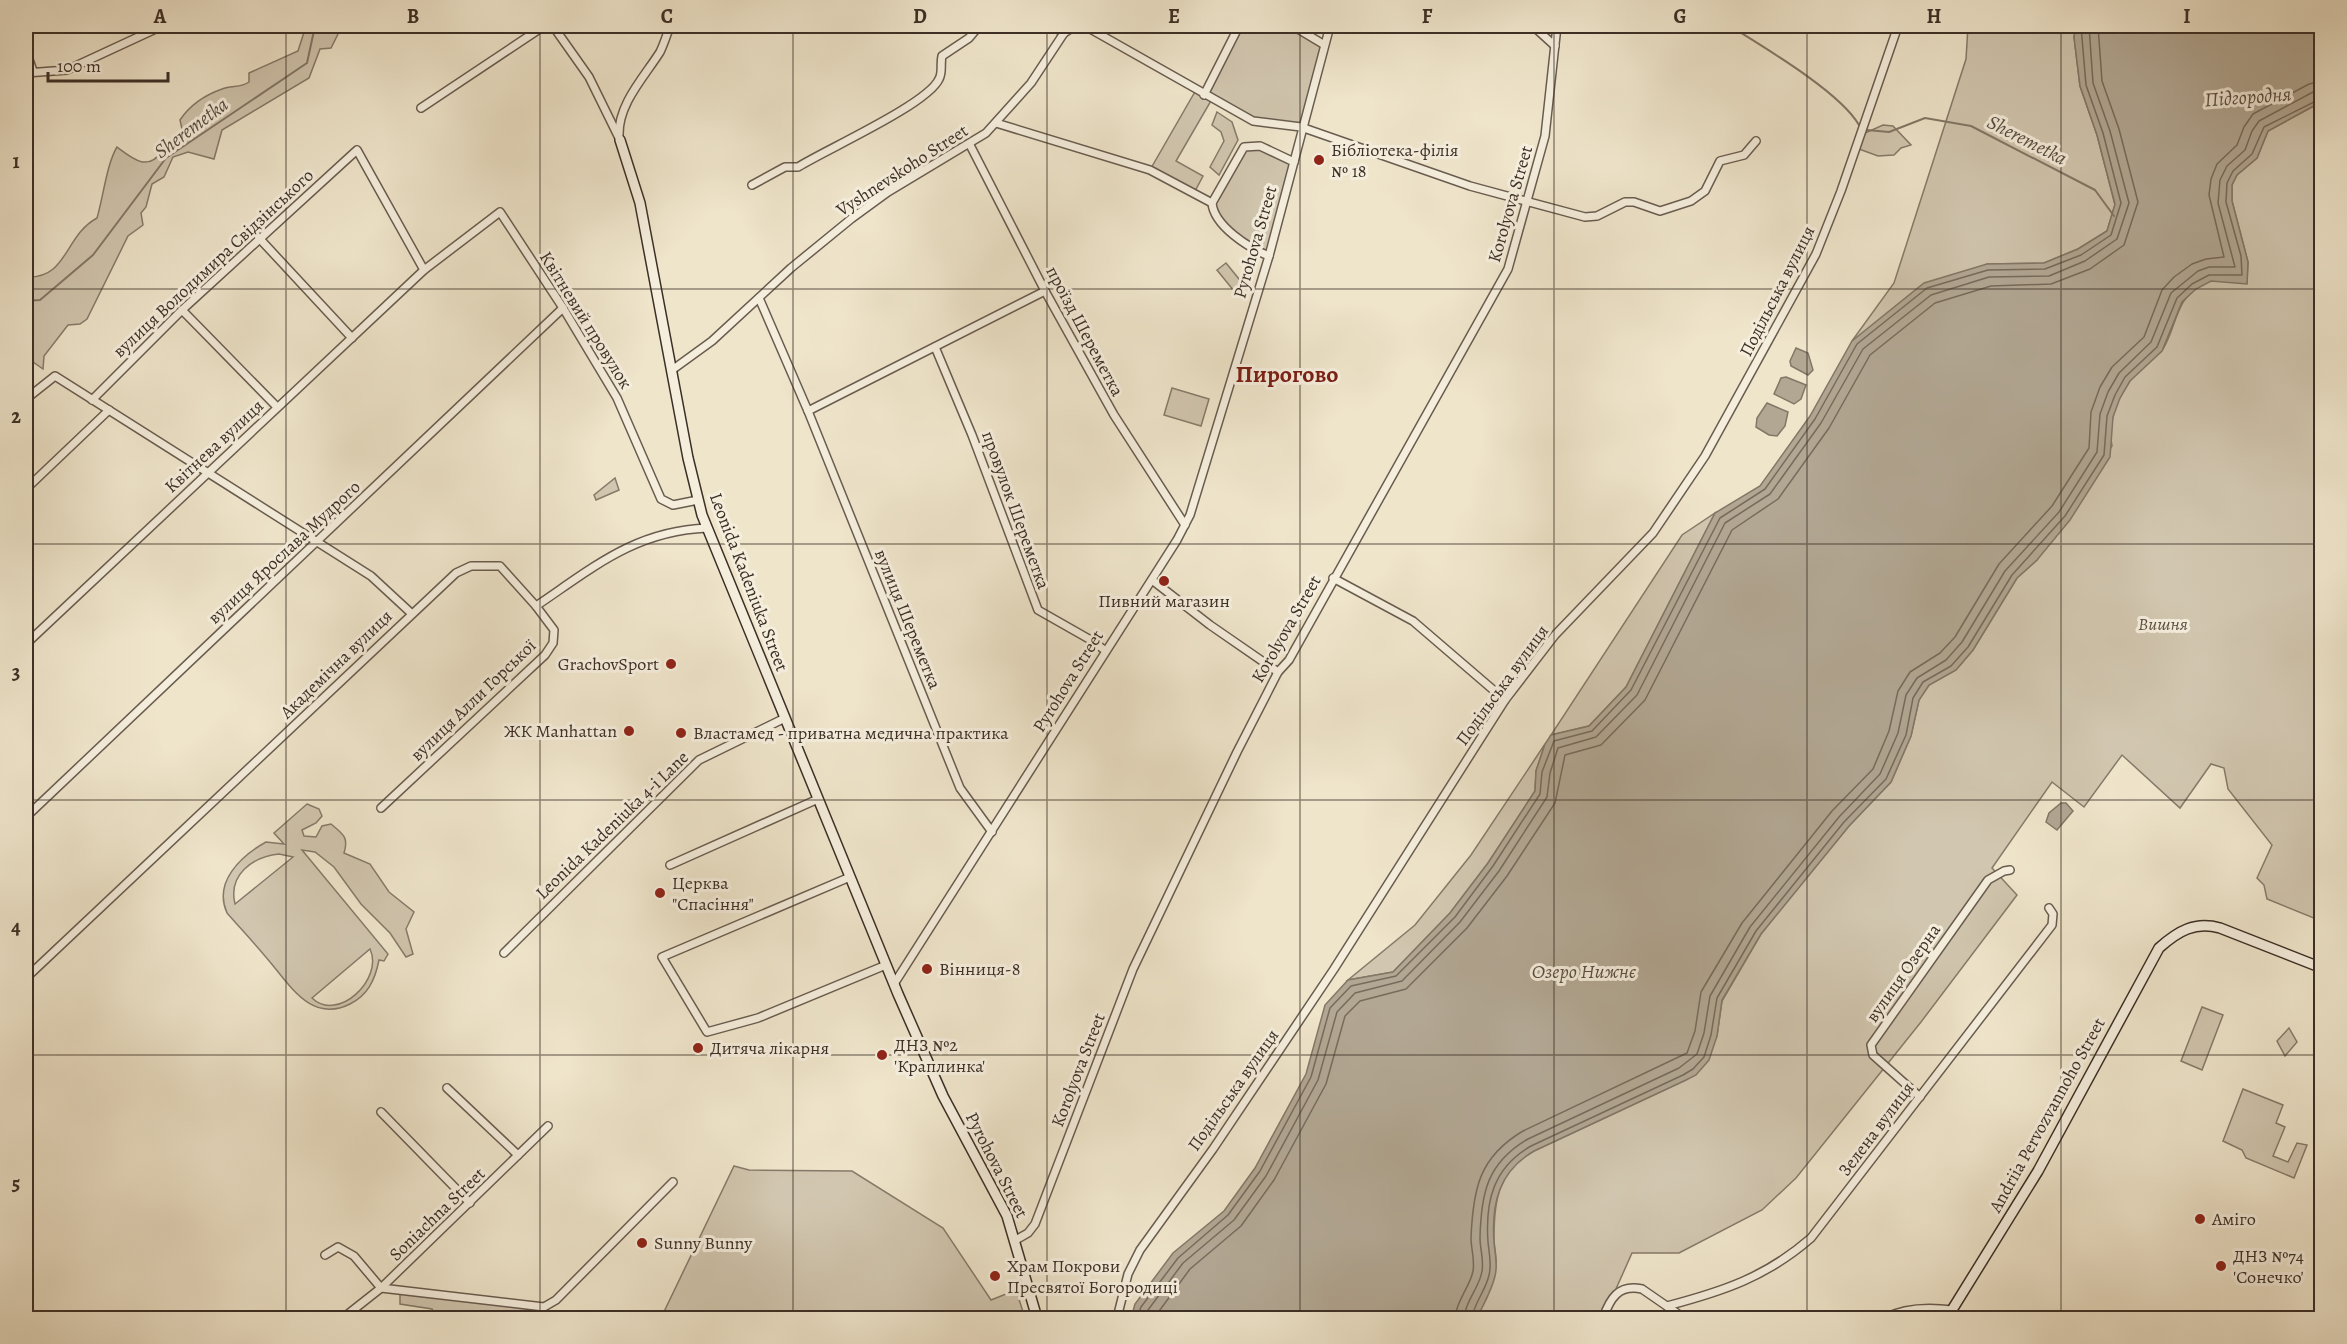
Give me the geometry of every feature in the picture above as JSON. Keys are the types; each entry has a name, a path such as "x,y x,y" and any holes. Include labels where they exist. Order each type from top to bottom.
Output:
{"street":[{"path":"26,51 29,72 68,70 162,26"},
{"path":"421,108 544,26"},
{"name":"Leonida Kadeniuka Street","path":"553,26 589,77 620,140 640,203 698,500 707,528 894,984"},
{"name":"Leonida Kadeniuka Street","path":"620,140 619,125 624,110 661,49 670,26"},
{"path":"752,185 785,167 798,167 914,103 935,86 939,79 942,56 969,38 979,26"},
{"path":"1052,26 1064,33 1075,26"},
{"path":"1085,26 1253,121 1301,128 1470,186 1589,217 1629,201 1654,210 1671,209 1702,194 1720,161 1744,155 1756,141"},
{"path":"1204,95 1239,26"},
{"path":"1293,26 1323,45"},
{"name":"Pyrohova Street","path":"1037,1318 1003,1208 943,1096 894,984 1185,525 1201,486 1269,256 1329,26"},
{"path":"1533,26 1555,46"},
{"name":"Korolyova Street","path":"1014,1241 1028,1233 1035,1224 1133,969 1278,672 1289,660 1503,279 1528,202 1547,125 1557,26"},
{"name":"Подільська вулиця","path":"1117,1318 1126,1281 1140,1250 1213,1149 1334,969 1505,700 1555,635 1653,533 1705,456 1816,254 1841,191 1898,26"},
{"name":"Vyshnevskoho Street","path":"672,370 712,341 812,251 870,205 970,145 996,123 1031,83 1064,33"},
{"path":"996,123 1150,170 1212,203"},
{"name":"проїзд Шереметка","path":"970,145 1045,291 1114,416 1185,525"},
{"path":"1269,256 1245,246 1215,215 1212,203 1244,147 1260,146 1294,162"},
{"name":"вулиця Володимира Свідзінського","path":"92,400 182,310 357,150 424,270"},
{"name":"Квітневий провулок","path":"424,270 500,212 563,308 623,409 662,499 674,505 698,500"},
{"path":"259,238 352,338"},
{"name":"Квітнева вулиця","path":"26,644 424,270"},
{"path":"808,411 1045,291"},
{"name":"вулиця Шереметка","path":"759,298 808,411 960,788 992,832"},
{"name":"вулиця Ярослава Мудрого","path":"26,817 563,308"},
{"path":"182,310 277,407"},
{"name":"провулок Шереметка","path":"935,347 972,435 999,512 1038,610 1106,651"},
{"path":"26,399 55,376 317,541 380,583 411,613"},
{"path":"26,489 109,410"},
{"path":"536,606 615,553 645,538 675,531 707,528"},
{"name":"Академічна вулиця","path":"26,978 456,573 471,566 500,566 536,606"},
{"path":"1333,578 1413,621 1505,700"},
{"path":"1152,580 1210,626 1278,672"},
{"name":"вулиця Алли Горської","path":"381,808 545,655 553,643 554,630 536,606"},
{"name":"Leonida Kadeniuka 4-i Lane","path":"504,952 699,760 785,718"},
{"path":"670,865 818,799"},
{"name":"вулиця Озерна","path":"1920,1097 1873,1055 1871,1045 1988,880 2010,870"},
{"path":"850,877 662,957 707,1032 758,1018 886,965"},
{"name":"Зелена вулиця","path":"1667,1306 1746,1282 1801,1246 1823,1223 2052,925 2053,914 2049,908"},
{"name":"Andriia Pervozvannoho Street","path":"1947,1318 2046,1156 2159,948 2180,932 2195,926 2215,926 2322,968"},
{"path":"447,1088 518,1155"},
{"path":"381,1112 470,1203"},
{"name":"Soniachna Street","path":"343,1318 381,1288 548,1126"},
{"path":"325,1255 338,1247 354,1256 381,1288 535,1308 547,1306 556,1300 673,1182"},
{"path":"1603,1318 1610,1300 1618,1292 1627,1288 1641,1289 1684,1318"},
{"path":"1885,1318 1896,1312 1917,1308 1953,1310"}],"green space":[{"path":"306,26 342,26 331,48 320,49 309,78 222,130 214,159 188,152 173,157 164,177 152,184 146,207 141,213 143,225 128,236 87,319 80,324 68,325 44,356 43,369 26,357 26,277 40,276 50,271 65,255 78,235 97,218 108,171 117,147 135,159 151,161 162,151 161,143 184,138 180,120 193,105 216,91 246,84 249,82 249,73 298,51"},
{"path":"1239,26 1293,26 1323,44 1301,127 1253,121 1212,99 1176,161 1203,176 1194,193 1150,170 1196,90 1204,95"},
{"path":"1968,26 2076,26 2074,37 2080,86 2097,135 2115,205 2107,231 2078,249 2044,263 1987,264 1852,341 1894,283 1966,59"},
{"name":"Вишня","path":"2321,102 2321,921 2267,899 2264,885 2257,878 2272,845 2228,789 2224,768 2211,764 2180,808 2122,755 2084,807 2052,782 1992,868 2017,895 1921,1022 1796,1178 1762,1210 1679,1253 1632,1253 1603,1318 1477,1318 1495,1273 1495,1211 1500,1188 1506,1177 1522,1159 1534,1151 1686,1080 1717,1036 1722,1001 1761,934 1849,826 1891,782 1911,736 1919,700 1929,685 1956,670 1973,650 2017,578 2037,560 2112,446 2112,423 2118,401 2137,372 2163,349 2186,297 2207,282 2247,283 2248,262 2232,201 2232,185 2237,175 2257,158 2268,131"},
{"path":"1217,112 1232,122 1238,140 1219,175 1210,167 1224,141 1221,132 1212,125"},
{"path":"1883,125 1893,126 1911,145 1901,148 1894,155 1878,156 1859,149 1865,133"},
{"path":"1252,145 1294,162 1269,256 1245,246 1213,209 1241,150"},
{"path":"1226,263 1243,284 1234,291 1217,270"},
{"path":"1172,388 1209,399 1201,426 1164,415"},
{"path":"615,478 619,490 596,500 594,495"},
{"path":"1715,513 1626,687 1589,726 1551,735 1682,535"},
{"path":"1545,744 1536,771 1535,791 1488,863 1450,913 1393,972 1348,980 1415,925 1471,855"},
{"path":"307,804 319,809 322,816 316,823 302,830 304,836 316,837 322,826 331,824 344,836 346,843 344,853 370,864 389,892 414,912 406,929 413,954 406,957 390,933 361,904 334,867 315,852 302,850 388,954 384,961 379,960 373,980 366,991 350,1004 337,1009 324,1009 304,1000 227,913 224,891 232,871 247,855 266,842 284,844 274,833","holes":["279,854 293,857 235,904 235,884 244,869 260,859","370,949 373,961 370,973 365,984 356,994 334,1005 323,1004 312,998"]},
{"path":"2202,1007 2223,1015 2202,1070 2181,1061"},
{"path":"2289,1028 2297,1042 2285,1056 2277,1041"},
{"path":"2243,1089 2283,1105 2276,1123 2285,1127 2273,1156 2288,1162 2297,1143 2307,1145 2294,1178 2246,1158 2242,1150 2223,1141"},
{"path":"734,1166 749,1170 852,1171 943,1228 991,1300 1016,1290 1025,1318 661,1318"},
{"path":"400,1291 535,1308 545,1316 559,1318 430,1318 434,1313 432,1309 400,1304"}],"water":[{"name":"Озеро Нижнє","path":"2076,26 2321,26 2321,102 2268,131 2257,158 2237,175 2232,185 2232,201 2248,262 2247,284 2211,281 2196,289 2182,302 2162,351 2130,381 2120,398 2113,417 2110,457 2070,520 2037,560 2017,578 1973,650 1956,670 1929,685 1919,700 1911,736 1891,782 1849,826 1761,934 1722,1000 1717,1036 1709,1060 1696,1075 1534,1151 1513,1168 1505,1179 1496,1202 1493,1229 1496,1272 1492,1287 1477,1318 1131,1318 1135,1304 1173,1253 1224,1211 1255,1168 1306,1074 1325,1005 1348,980 1393,972 1450,913 1488,863 1535,791 1536,771 1545,744 1551,735 1589,726 1626,687 1715,513 1760,486 1810,416 1852,341 1924,283 1987,264 2044,263 2078,249 2107,231 2115,204 2097,135 2080,86 2074,37"},
{"path":"1796,348 1808,353 1813,370 1808,375 1791,366 1790,361"},
{"path":"1786,377 1806,385 1801,399 1794,404 1774,394 1781,378"},
{"path":"1767,403 1788,412 1785,426 1777,436 1769,435 1756,427 1757,418"},
{"path":"2061,803 2066,803 2073,811 2057,830 2046,822 2049,813"}],"waterway":[{"name":"Sheremetka","path":"26,301 40,300 93,255 166,158 307,63 315,26"},
{"name":"Sheremetka","path":"1730,26 1819,85 1836,99 1859,125"},
{"name":"Sheremetka","path":"1867,130 1889,132 1925,118 1971,126 2095,190 2114,216"}],"place":[{"name":"Бібліотека-філія № 18","path":"1319,160"},
{"name":"Пивний магазин","path":"1164,581"},
{"name":"GrachovSport","path":"671,664"},
{"name":"ЖК Manhattan","path":"629,731"},
{"name":"Властамед - приватна медична практика","path":"681,733"},
{"name":"Церква \"Спасіння\"","path":"660,893"},
{"name":"Вінниця-8","path":"927,969"},
{"name":"Дитяча лікарня","path":"698,1048"},
{"name":"ДНЗ №2 'Краплинка'","path":"882,1055"},
{"name":"Аміго","path":"2200,1219"},
{"name":"Sunny Bunny","path":"642,1243"},
{"name":"ДНЗ №74 'Сонечко'","path":"2221,1266"},
{"name":"Храм Покрови Пресвятої Богородиці","path":"995,1276"}],"district":[{"name":"Пирогово","path":"1287,374"}],"water label":[{"name":"Підгородня","path":"2248,97"}]}
